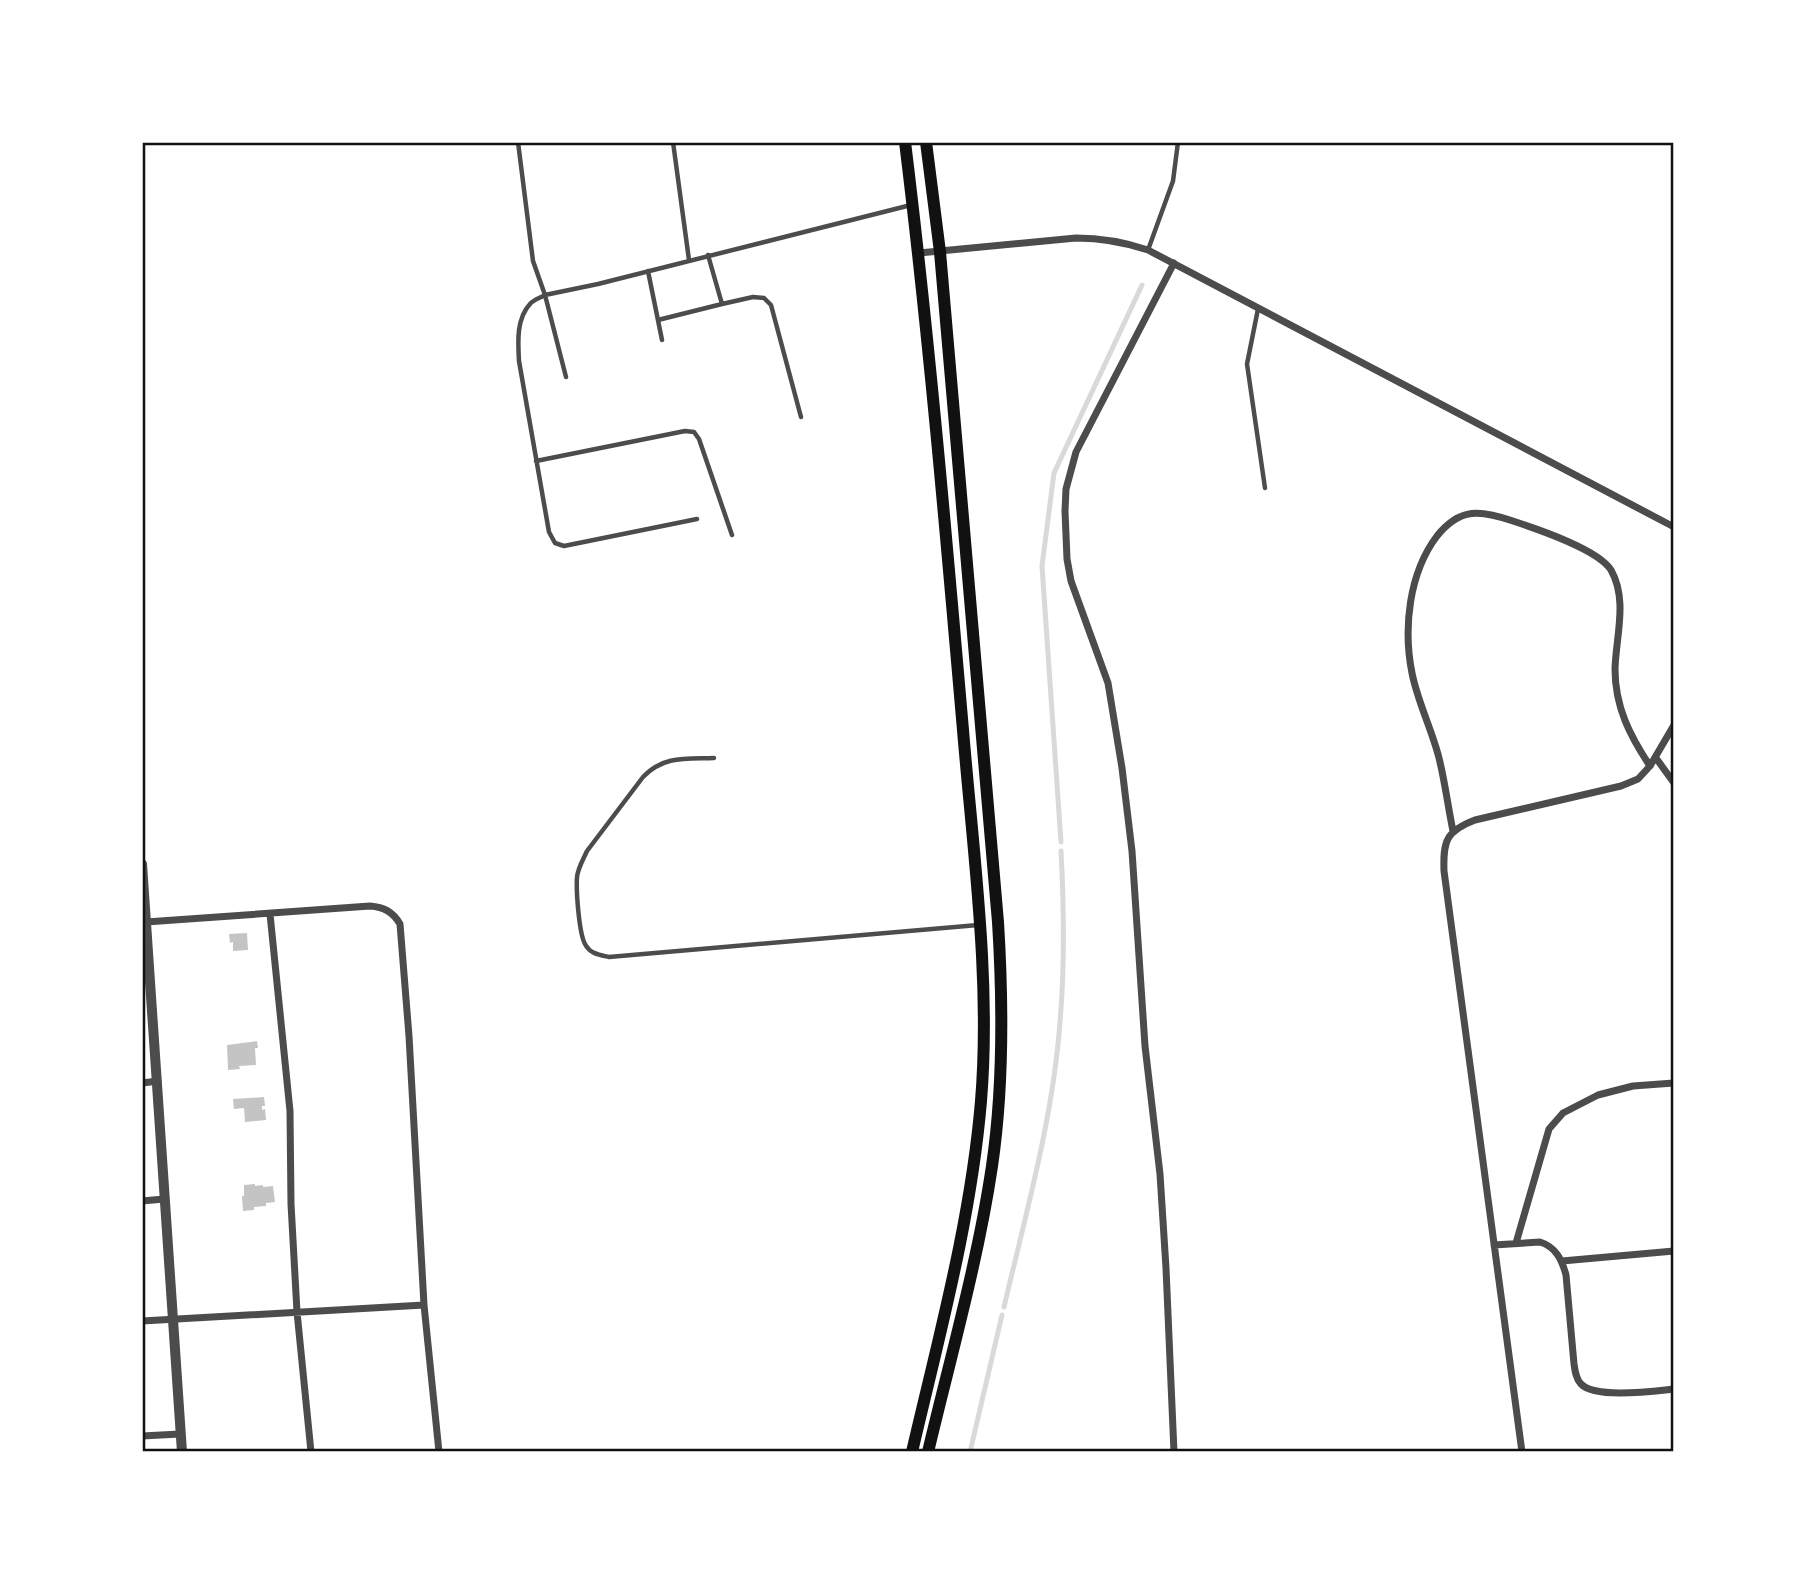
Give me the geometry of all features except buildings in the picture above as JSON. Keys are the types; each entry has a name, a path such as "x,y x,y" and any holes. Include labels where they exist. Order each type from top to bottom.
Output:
{"main road":[{"path":"905,142 919,253 947,545 984,1013 981,1099 972,1184 912,1452"},
{"path":"926,142 940,252 1002,985 998,1120 985,1206 928,1452"}],"street":[{"path":"919,253 1076,238 1117,240 1148,250 1674,527"},
{"path":"1174,263 1076,452 1066,489 1065,510 1070,581 1108,682 1122,768 1145,1046 1161,1187 1174,1452"},
{"path":"1453,831 1440,760 1412,674 1408,644 1409,616 1415,582 1423,558 1451,520 1466,515 1481,512 1525,525 1584,549 1610,568 1619,594 1620,615 1615,670 1618,696 1632,739 1650,766"},
{"path":"1522,1452 1443,855 1447,840 1453,831 1462,825 1622,786 1638,779 1656,758 1674,725"},
{"path":"1656,758 1674,783"},
{"path":"142,864 182,1452"},
{"path":"146,922 370,905 389,911 400,924 424,1304 439,1452"},
{"path":"270,914 290,1111 291,1204 297,1312 311,1452"},
{"path":"142,1083 158,1082"},
{"path":"1516,1243 1549,1129 1563,1113 1598,1095 1633,1086 1674,1083"},
{"path":"142,1201 164,1199"},
{"path":"1494,1244 1539,1242 1553,1249 1562,1261 1566,1275 1574,1364 1580,1383 1589,1390 1626,1393 1674,1389"},
{"path":"1562,1261 1674,1251"},
{"path":"142,1321 424,1304"},
{"path":"142,1436 180,1434"}],"lane":[{"path":"518,142 533,261 545,295 566,377"},
{"path":"673,142 689,260"},
{"path":"1148,250 1173,181 1178,142"},
{"path":"697,519 564,546 555,543 549,532 519,361 518,337 523,316 530,303 545,295 912,205"},
{"path":"708,255 722,304"},
{"path":"648,271 662,340"},
{"path":"658,320 722,304 764,298 771,305 800,416"},
{"path":"1258,308 1248,365 1265,488"},
{"path":"536,461 685,431 694,432 699,439 732,535"},
{"path":"714,758 674,759 652,768 643,776 587,851 577,876 577,889 582,933 586,946 596,955 609,957 979,925"}],"waterway":[{"path":"1061,842 1042,566 1054,473 1142,285"},
{"path":"1004,1307 1038,1165 1056,1058 1062,1001 1061,851"},
{"path":"970,1452 1002,1315"}]}
